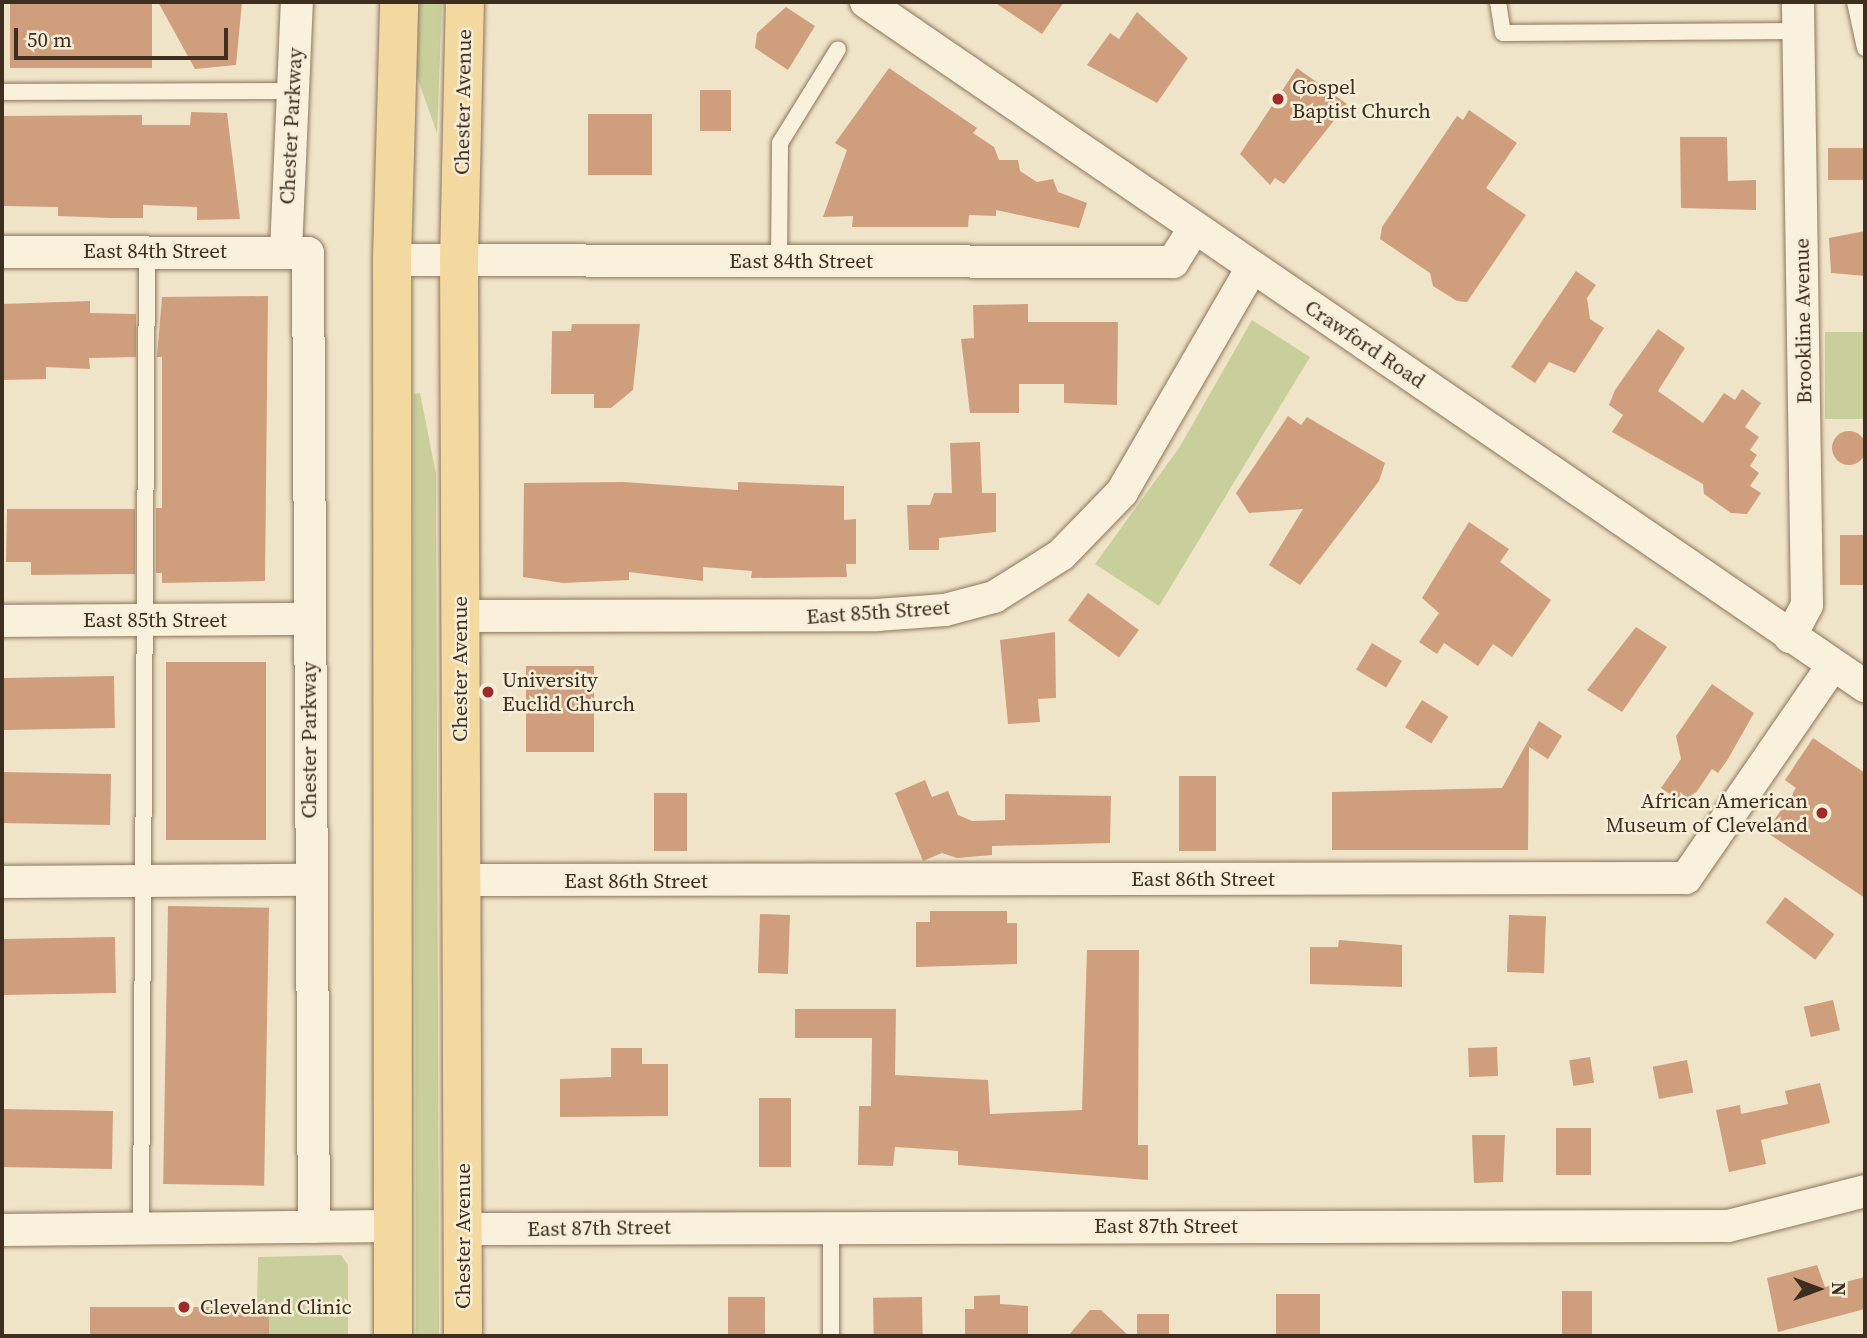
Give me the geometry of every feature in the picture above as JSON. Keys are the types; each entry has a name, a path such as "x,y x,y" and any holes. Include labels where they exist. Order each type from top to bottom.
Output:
{"main road":[{"path":"393,1336 392,260 399,2"},
{"name":"Chester Avenue","path":"463,1336 459,260 465,2"}],"street":[{"name":"Chester Parkway","path":"297,2 291,91 308,619 314,1227"},
{"name":"Crawford Road","path":"866,2 1194,230 1865,686"},
{"name":"Brookline Avenue","path":"1790,637 1807,605 1799,16"},
{"name":"East 84th Street","path":"392,260 1172,262 1194,230"},
{"name":"East 84th Street","path":"2,252 297,252"},
{"name":"East 85th Street","path":"460,616 877,615 944,610 994,597 1061,555 1122,492 1252,268"},
{"name":"East 85th Street","path":"2,621 308,619"},
{"name":"East 86th Street","path":"461,880 1685,877 1833,665"},
{"path":"2,882 309,880"},
{"name":"East 87th Street","path":"463,1229 831,1226 1728,1226 1865,1191"},
{"path":"2,1230 392,1226"}],"lane":[{"path":"1498,2 1503,33 1799,16"},
{"path":"1854,2 1865,48"},
{"path":"779,261 780,144 838,49"},
{"path":"2,92 291,91"},
{"path":"141,1230 145,881 142,620 147,251"},
{"path":"831,1226 831,1336"}],"green space":[{"path":"419,2 442,2 437,133 417,77"},
{"path":"1252,320 1310,357 1159,606 1095,564 1179,448"},
{"path":"1825,332 1865,332 1865,419 1825,419"},
{"path":"420,393 436,474 439,1336 416,1336 414,394"},
{"path":"341,1255 348,1265 348,1336 269,1336 269,1307 257,1307 258,1257"}],"building":[{"path":"10,2 152,2 152,68 10,68"},
{"path":"158,2 242,2 236,65 195,69"},
{"path":"994,2 1064,2 1042,34"},
{"path":"786,7 815,26 788,70 755,48 757,33"},
{"path":"1137,12 1188,58 1157,103 1087,65 1110,33 1119,39"},
{"path":"889,68 977,128 973,133 994,147 999,160 1018,160 1020,171 1037,182 1053,179 1058,192 1087,203 1079,228 996,210 996,216 969,215 968,227 852,227 853,216 823,217 847,150 835,143"},
{"path":"1297,68 1347,104 1284,184 1275,178 1270,185 1240,154"},
{"path":"700,90 731,90 731,131 700,131"},
{"path":"1469,110 1517,143 1486,188 1526,215 1467,302 1457,301 1433,286 1430,273 1380,239 1382,227 1457,116 1463,120"},
{"path":"191,112 227,113 240,219 197,220 197,207 143,205 143,218 112,218 58,216 58,207 2,206 2,116 142,115 142,125 190,125"},
{"path":"588,114 652,114 652,175 588,175"},
{"path":"1680,137 1727,137 1728,181 1756,180 1756,210 1681,208"},
{"path":"1828,148 1865,148 1865,180 1828,180"},
{"path":"1865,231 1865,276 1831,273 1829,238"},
{"path":"1576,271 1596,285 1587,298 1590,319 1604,328 1575,373 1549,362 1535,383 1511,367"},
{"path":"268,296 265,581 162,583 162,573 156,573 156,508 162,508 162,357 157,357 162,297"},
{"path":"90,301 90,313 136,314 136,357 89,358 90,369 46,367 46,379 2,380 2,304"},
{"path":"1028,304 1028,322 1118,322 1117,405 1064,403 1064,384 1019,384 1019,413 970,413 961,339 974,338 973,305"},
{"path":"572,324 640,324 633,390 611,408 594,408 594,394 551,394 552,331 571,331"},
{"path":"1658,329 1685,348 1658,391 1703,423 1724,393 1735,400 1742,389 1761,403 1745,427 1759,437 1750,450 1757,455 1750,466 1759,473 1750,486 1761,493 1747,514 1731,513 1704,494 1703,484 1612,432 1623,415 1609,405 1615,390"},
{"path":"1288,416 1301,425 1307,417 1385,463 1379,481 1300,585 1269,565 1303,509 1249,513 1236,493"},
{"path":"1849,431 1861,436 1866,448 1861,460 1849,465 1837,460 1832,448 1837,436"},
{"path":"980,442 982,493 996,493 996,532 939,538 939,550 909,550 907,505 930,505 934,493 952,493 950,443"},
{"path":"624,482 738,490 738,482 844,486 844,520 856,519 856,564 846,564 847,577 751,578 752,571 703,567 703,581 629,572 629,580 563,583 523,577 524,483"},
{"path":"7,509 135,509 135,574 31,575 31,562 6,562"},
{"path":"1469,522 1509,549 1500,562 1551,600 1512,657 1493,644 1478,666 1444,643 1437,654 1419,642 1439,613 1422,598"},
{"path":"1840,535 1865,535 1865,585 1840,585"},
{"path":"1088,593 1139,630 1119,658 1068,621"},
{"path":"1636,627 1667,647 1622,712 1587,690"},
{"path":"1055,632 1056,698 1038,699 1040,722 1008,724 1000,640"},
{"path":"1372,643 1402,661 1386,688 1356,670"},
{"path":"166,662 266,662 266,840 166,840"},
{"path":"526,666 594,666 594,752 526,752"},
{"path":"114,676 115,728 3,730 2,678"},
{"path":"1712,684 1754,713 1718,773 1712,769 1687,806 1661,788 1681,759 1676,736"},
{"path":"1422,700 1448,716 1431,744 1405,727"},
{"path":"1539,721 1562,736 1548,759 1529,747 1528,850 1332,850 1332,792 1502,788"},
{"name":"African American Museum of Cleveland","path":"1813,738 1865,773 1865,898 1766,832 1796,788 1785,780"},
{"path":"2,772 111,774 110,825 2,823"},
{"path":"1179,776 1216,776 1216,851 1179,851"},
{"path":"925,780 932,797 948,791 958,815 972,821 1005,820 1005,794 1111,796 1110,843 992,846 992,855 957,858 942,853 923,861 895,793"},
{"path":"654,793 687,793 687,851 654,851"},
{"path":"1785,897 1835,934 1815,960 1766,923"},
{"path":"168,906 269,908 264,1186 163,1184"},
{"path":"930,911 1007,911 1007,923 1017,923 1017,964 916,967 916,922 930,922"},
{"path":"760,914 790,915 788,974 758,973"},
{"path":"1509,915 1546,916 1544,973 1507,972"},
{"path":"115,937 116,993 3,995 2,939"},
{"path":"1339,940 1402,945 1402,987 1310,984 1310,947 1338,947"},
{"path":"1087,950 1139,950 1138,1145 1148,1145 1148,1180 958,1165 958,1151 895,1147 893,1166 858,1165 859,1106 871,1106 872,1038 795,1038 795,1009 896,1009 895,1075 988,1080 990,1114 1082,1110"},
{"path":"1833,1000 1840,1030 1811,1037 1804,1007"},
{"path":"1497,1047 1498,1076 1469,1077 1468,1048"},
{"path":"611,1048 642,1048 642,1064 668,1064 668,1116 560,1117 560,1079 611,1077"},
{"path":"1590,1057 1594,1083 1573,1086 1569,1060"},
{"path":"1687,1060 1693,1092 1659,1099 1653,1067"},
{"path":"1820,1083 1830,1123 1761,1140 1766,1164 1729,1172 1716,1110 1740,1105 1741,1114 1788,1104 1785,1091"},
{"path":"759,1098 791,1098 791,1167 759,1167"},
{"path":"2,1109 113,1111 112,1169 2,1167"},
{"path":"1556,1128 1591,1128 1591,1175 1556,1175"},
{"path":"1472,1135 1505,1135 1503,1182 1474,1183"},
{"path":"1817,1265 1825,1287 1865,1277 1865,1309 1778,1332 1767,1278"},
{"path":"1562,1291 1592,1291 1592,1336 1562,1336"},
{"path":"1276,1294 1320,1294 1320,1336 1276,1336"},
{"path":"1000,1295 1000,1304 1028,1306 1028,1336 965,1336 965,1309 974,1309 974,1296"},
{"path":"728,1297 765,1297 765,1336 728,1336"},
{"path":"922,1297 923,1336 874,1336 873,1298"},
{"path":"90,1307 269,1307 269,1336 90,1336"},
{"path":"1090,1310 1101,1310 1129,1336 1068,1336"},
{"path":"1137,1314 1169,1314 1169,1336 1137,1336"}],"place":[{"name":"Gospel Baptist Church","path":"1278,99"},
{"name":"University Euclid Church","path":"488,692"},
{"name":"African American Museum of Cleveland","path":"1822,813"},
{"name":"Cleveland Clinic","path":"184,1307"}]}
